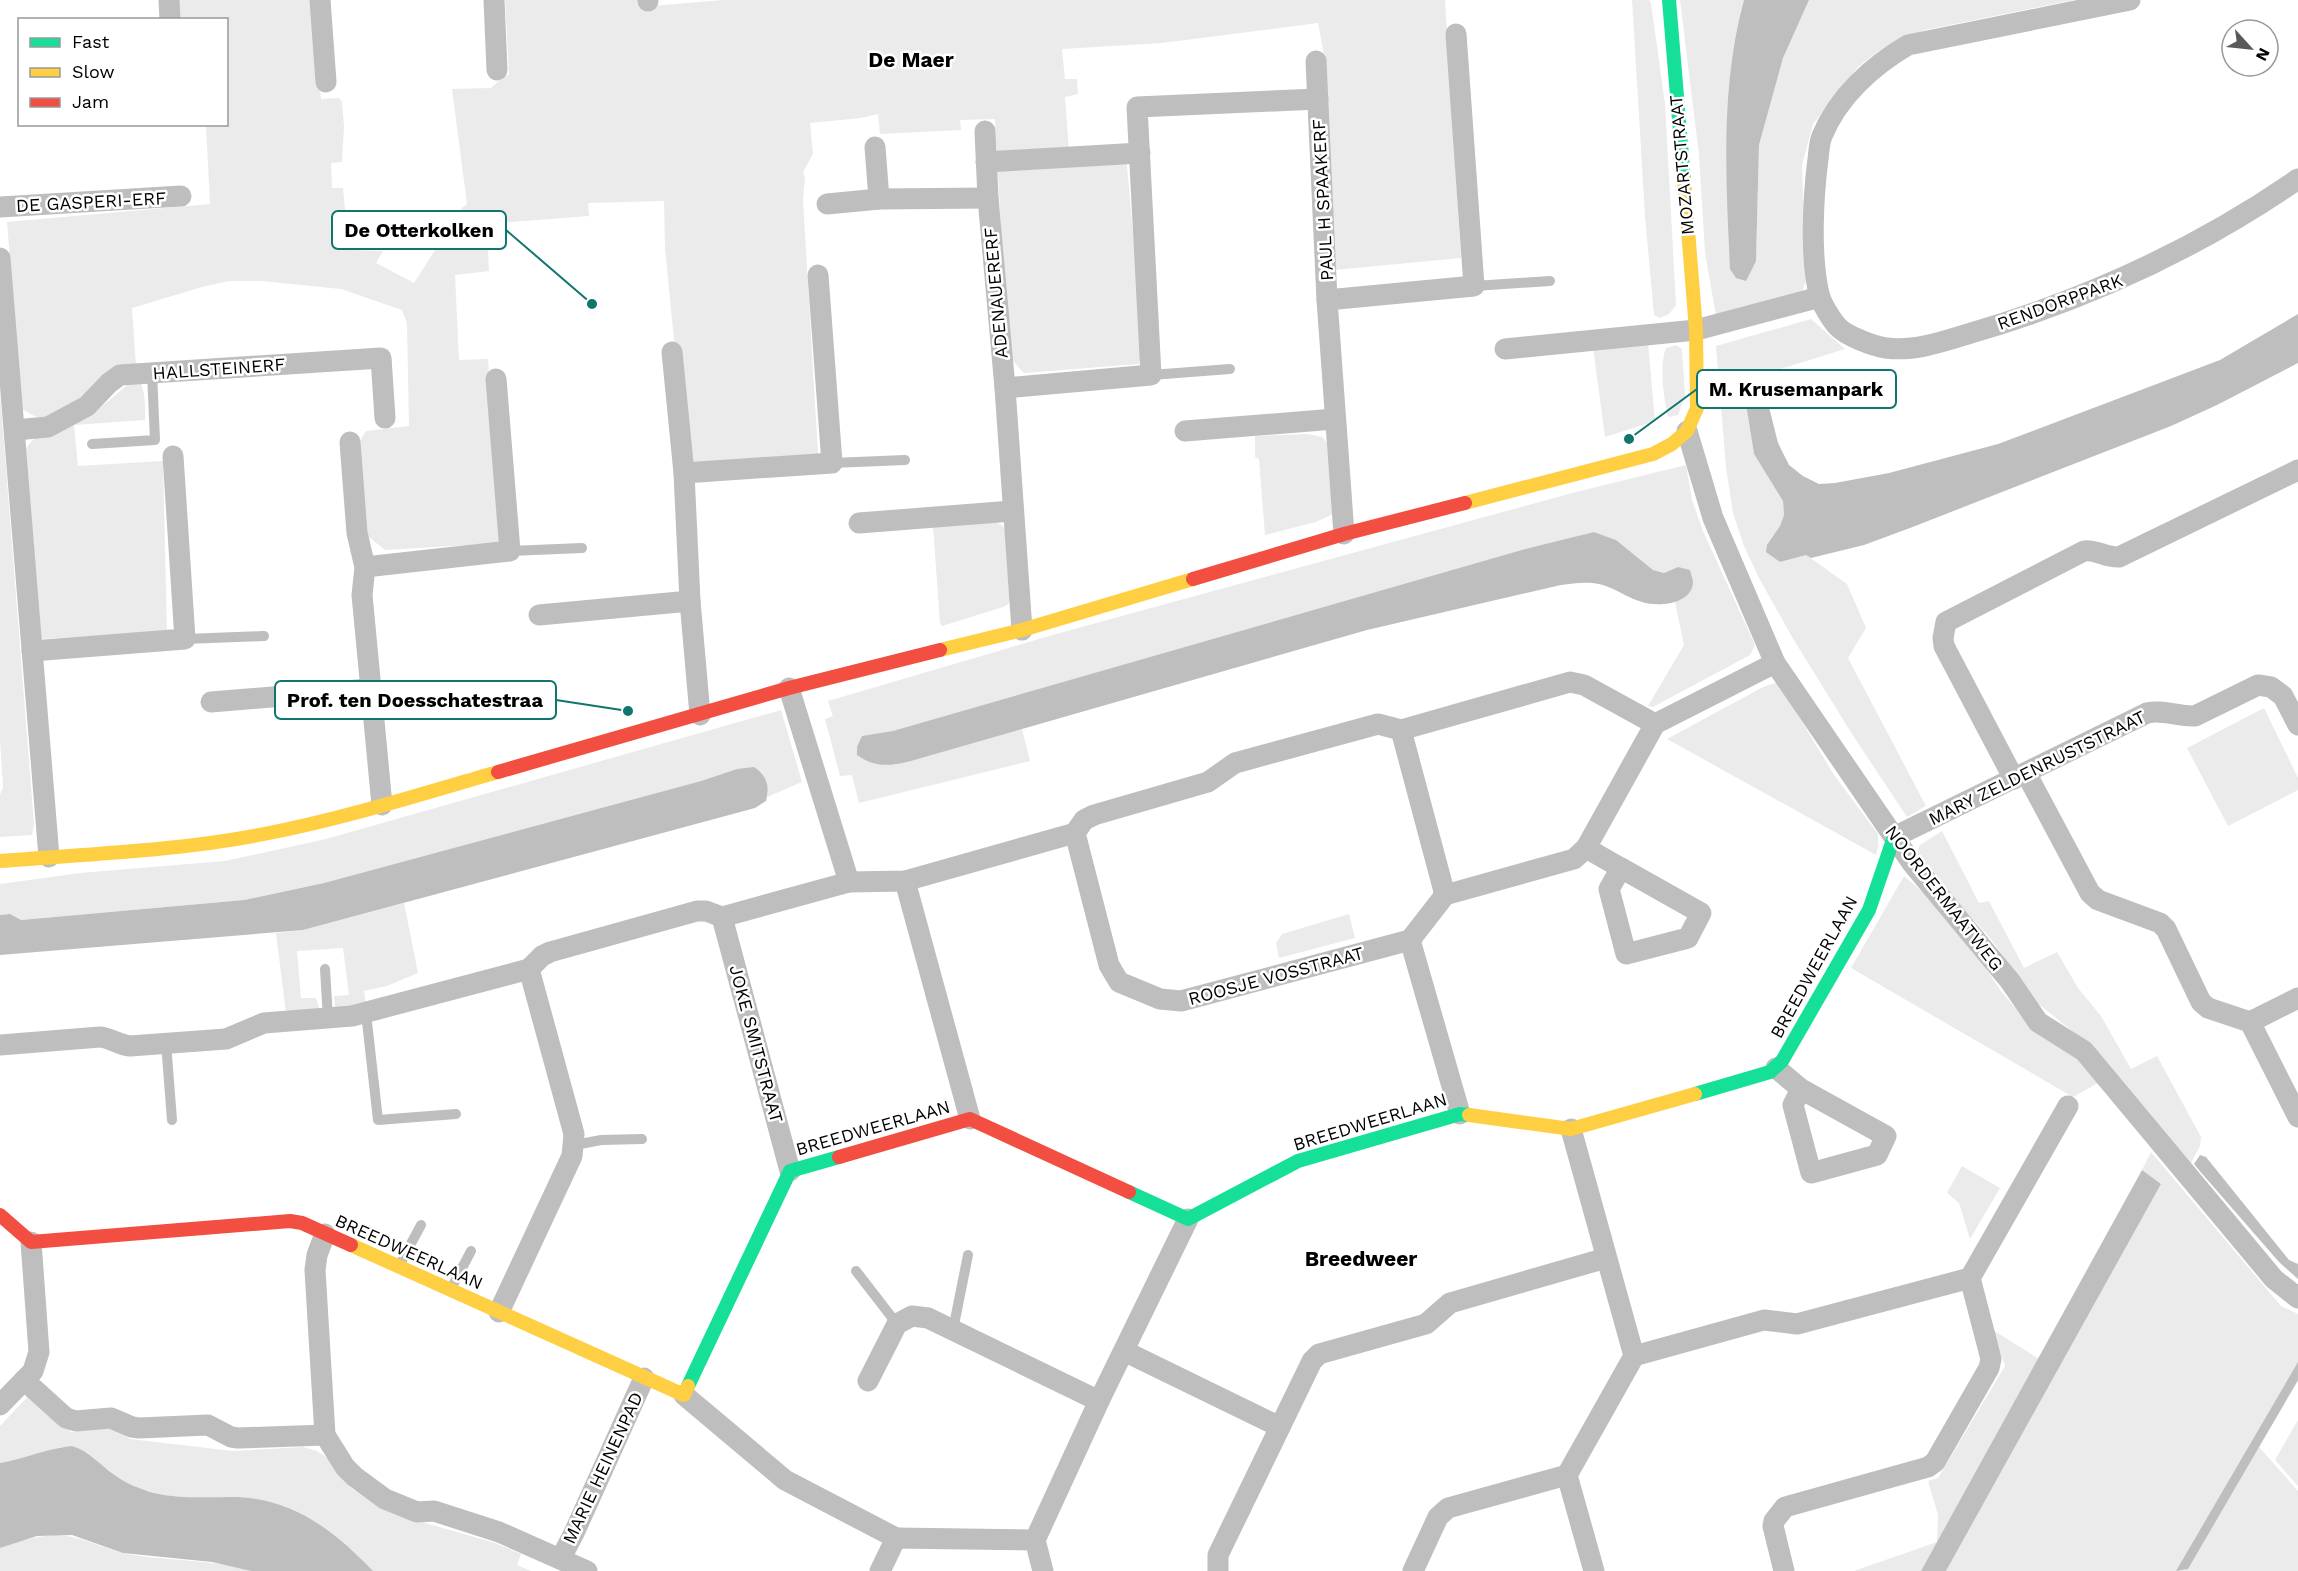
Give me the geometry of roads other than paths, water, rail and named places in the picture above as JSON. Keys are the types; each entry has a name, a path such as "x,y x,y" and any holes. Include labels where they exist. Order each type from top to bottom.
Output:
{"street":[{"path":"169,0 170,18"},
{"path":"320,0 326,82"},
{"path":"494,0 497,70"},
{"name":"MOZARTSTRAAT","path":"1669,0 1696,330 1697,408 1687,431"},
{"name":"RENDORPPARK","path":"2130,0 1908,45 1883,60 1866,74 1841,105 1821,137 1815,187 1817,273 1820,297 1837,326 1851,336 1886,348 1910,348 2002,324 2091,292 2138,272 2185,248 2298,179"},
{"path":"1327,300 1474,286 1456,34"},
{"name":"PAUL H SPAAKERF","path":"1317,61 1327,300 1344,534"},
{"name":"PAUL H SPAAKERF","path":"1140,153 1137,107 1318,99"},
{"name":"ADENAUERERF","path":"985,131 988,198 1005,388 1022,630"},
{"path":"875,147 879,199"},
{"path":"986,162 1140,153 1151,375 1005,388"},
{"name":"DE GASPERI-ERF","path":"0,207 181,196"},
{"path":"826,204 879,199 988,198"},
{"path":"0,258 49,857"},
{"path":"684,473 832,464 818,275"},
{"path":"1505,349 1696,330 1820,297"},
{"path":"672,352 684,473 690,602 700,715"},
{"name":"HALLSTEINERF","path":"15,430 48,427 87,406 120,375 381,358 385,418"},
{"path":"365,567 510,552 496,379"},
{"path":"1185,431 1335,419"},
{"path":"0,861 148,850 264,834 382,806 789,688 1022,630 1344,534 1653,454 1672,444 1687,431"},
{"name":"NOORDERMAATWEG","path":"1687,431 1713,518 1775,663 1912,863 2010,981 2038,1022 2084,1051 2274,1279 2298,1298"},
{"path":"350,442 357,533 365,567 362,595 369,689 382,806"},
{"path":"32,651 185,639 173,456"},
{"path":"2298,470 2119,557 2111,558 2090,550 2084,551 1946,622 1943,638 1944,646 2090,894 2098,900 2160,923 2166,929 2202,1002 2208,1008 2250,1022 2298,1117"},
{"path":"859,523 1012,511"},
{"path":"539,615 690,602"},
{"path":"1460,1114 1410,940 1445,895 1574,859 1586,848 1655,724 1775,663"},
{"path":"0,1045 100,1038 107,1038 124,1045 226,1039 264,1023 328,1018 366,1012 529,969 542,956 550,952 697,911 706,911 722,917 849,882 905,881 1075,833 1084,820 1094,815 1208,782 1235,763 1378,724 1401,730 1570,682 1577,682 1655,724"},
{"name":"MARY ZELDENRUSTSTRAAT","path":"1894,837 2154,711 2186,717 2195,716 2258,685 2271,687 2283,696 2298,725"},
{"path":"789,688 849,882"},
{"path":"211,702 369,689"},
{"path":"1401,730 1445,895"},
{"name":"ROOSJE VOSSTRAAT","path":"1075,833 1109,965 1114,976 1119,982 1160,999 1181,1001 1410,940"},
{"name":"BREEDWEERLAAN","path":"31,1242 290,1221 302,1223 684,1395 790,1171 970,1119 1188,1219 1298,1161 1460,1114 1571,1129 1770,1072 1782,1061 1869,910 1894,837"},
{"path":"1586,848 1701,913 1688,938 1626,954 1609,889 1621,868"},
{"path":"905,881 970,1119"},
{"name":"JOKE SMITSTRAAT","path":"722,917 790,1171"},
{"path":"499,1312 572,1156 575,1145 574,1134 529,969"},
{"path":"2250,1022 2298,998"},
{"path":"1776,1068 1801,1089 1886,1136 1877,1155 1811,1173 1792,1105 1801,1089"},
{"path":"1784,1571 1773,1526 1774,1521 1785,1507 1928,1467 1935,1462 1989,1368 1991,1359 1970,1278 2067,1106"},
{"path":"1571,1129 1634,1356"},
{"path":"0,1215 31,1242 39,1352 37,1364 1,1405"},
{"path":"1044,1571 1035,1540 1099,1401 1188,1219"},
{"path":"326,1234 317,1255 315,1270 326,1436 345,1467 386,1499 417,1512 434,1511 499,1532 587,1571"},
{"path":"1218,1571 1218,1555 1312,1361 1319,1354 1426,1324 1450,1303 1606,1258"},
{"path":"1594,1571 1567,1475 1634,1356 1764,1320 1797,1324 1970,1278"},
{"path":"868,1381 897,1324 912,1316 928,1318 1099,1401"},
{"path":"1124,1351 1280,1426"},
{"name":"MARIE HEINENPAD","path":"561,1558 644,1378"},
{"path":"24,1380 66,1418 76,1421 111,1418 140,1428 208,1425 231,1437 238,1438 326,1436"},
{"path":"684,1395 785,1480 896,1538 1035,1540"},
{"path":"1413,1571 1438,1517 1448,1508 1567,1475"},
{"path":"880,1571 896,1538"}],"lane":[{"path":"1474,286 1550,281"},
{"path":"1151,375 1230,369"},
{"path":"92,444 155,440 152,373"},
{"path":"832,464 905,460"},
{"path":"510,552 582,548"},
{"path":"185,639 264,636"},
{"path":"325,969 328,1018"},
{"path":"366,1012 378,1120 456,1114"},
{"path":"166,1043 172,1120"},
{"path":"575,1145 601,1140 642,1139"},
{"path":"399,1267 421,1225"},
{"path":"450,1290 471,1251"},
{"path":"953,1330 968,1255"},
{"path":"856,1271 897,1324"}],"place":[{"name":"De Otterkolken","path":"592,304"},
{"name":"M. Krusemanpark","path":"1629,439"},
{"name":"Prof. ten Doesschatestraa","path":"628,711"}],"district":[{"name":"De Maer","path":"911,60"},
{"name":"Breedweer","path":"1361,1259"}]}
